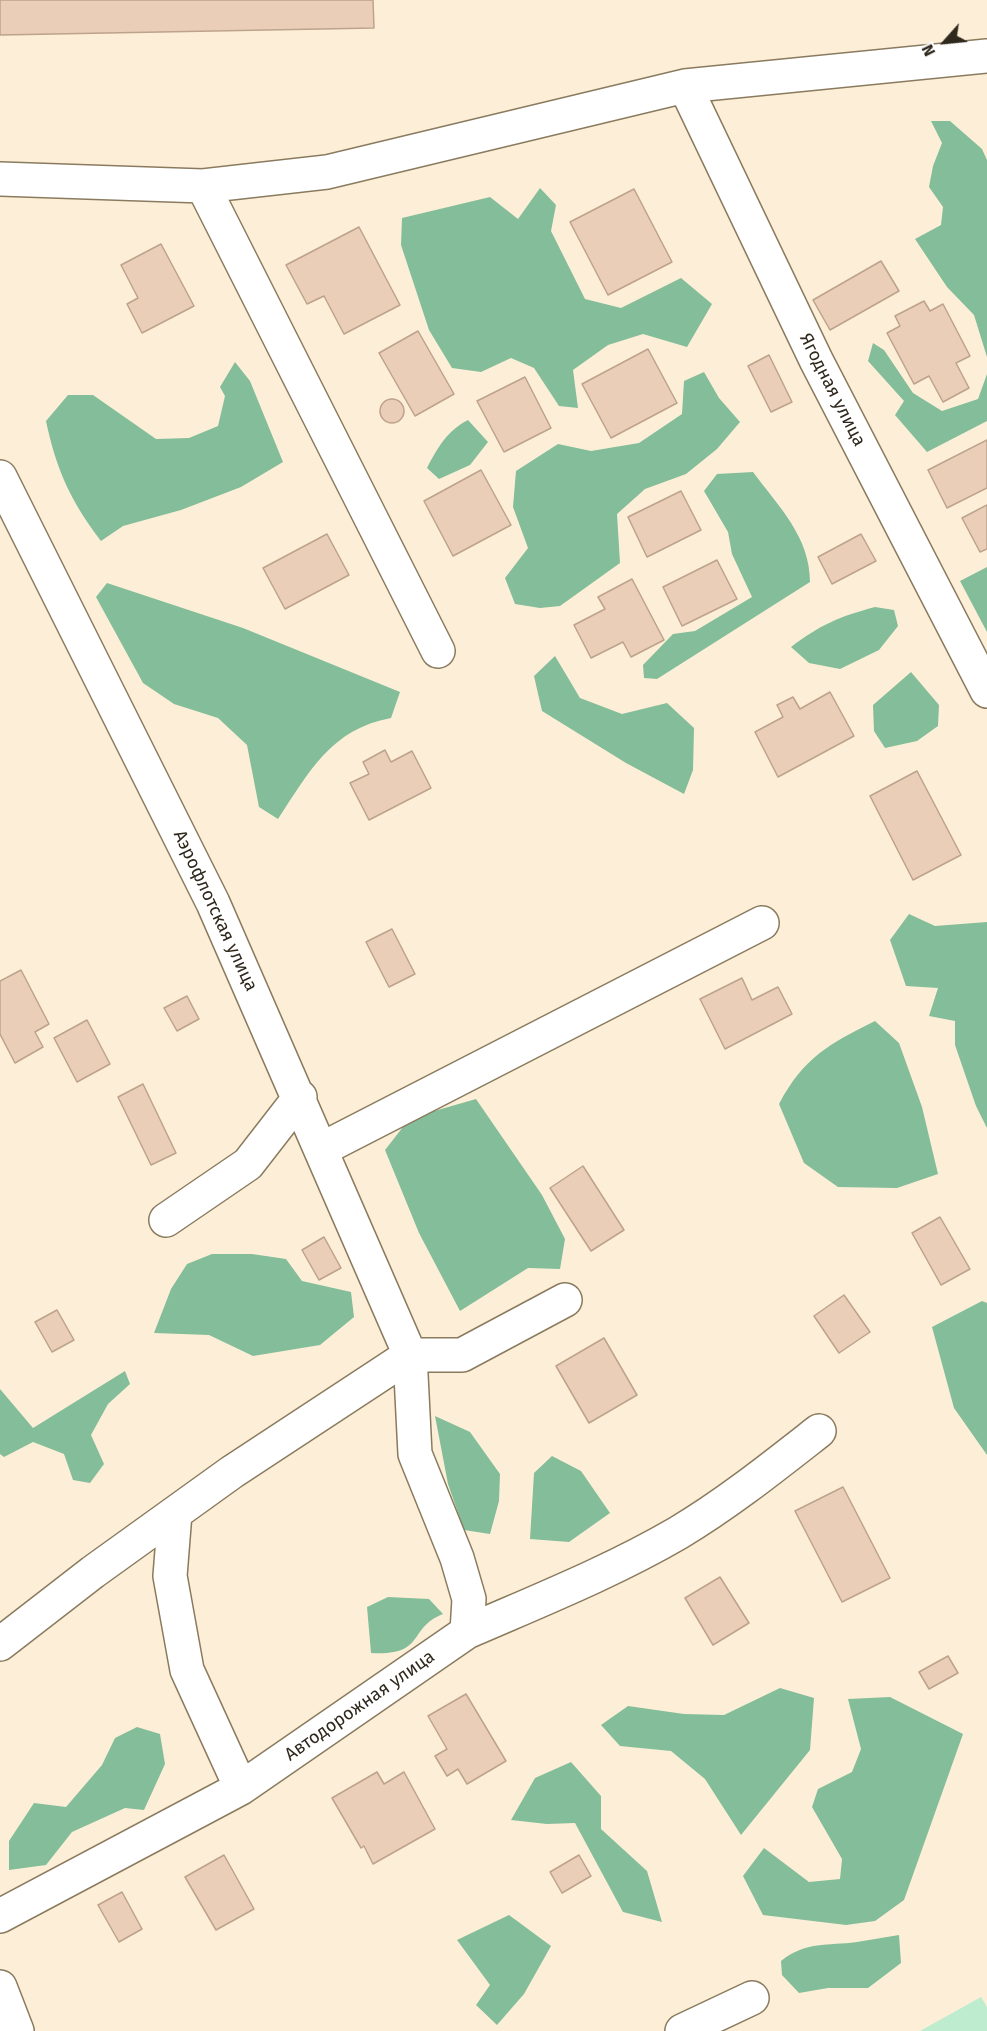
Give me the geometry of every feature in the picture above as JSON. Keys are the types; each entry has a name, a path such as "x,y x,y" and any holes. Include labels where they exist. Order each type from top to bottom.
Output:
{"street":[{"path":"0,179 203,186 327,172 686,86 987,56"},
{"name":"Ягодная улица","path":"686,86 816,360 987,691"},
{"path":"203,186 438,651"},
{"name":"Аэрофлотская улица","path":"0,477 213,903 300,1096 410,1354"},
{"path":"322,1149 762,923"},
{"path":"166,1220 248,1164 300,1096"},
{"path":"0,1644 232,1472 410,1354 462,1355 565,1300"},
{"path":"410,1354 415,1455 457,1558 469,1599 467,1632"},
{"name":"Автодорожная улица","path":"0,1916 241,1788 467,1632 571,1587 677,1533 733,1497 819,1431"},
{"path":"175,1513 170,1576 187,1670 241,1788"},
{"path":"0,1987 17,2031"},
{"path":"682,2031 752,1998"}],"green space":[{"path":"931,121 950,121 982,149 987,160 987,357 974,315 947,287 915,239 941,225 943,207 929,187 933,166 942,143"},
{"path":"540,188 556,205 551,231 585,299 621,308 681,278 712,304 687,347 643,334 608,345 573,370 578,408 559,406 534,368 511,358 481,372 452,368 429,330 401,245 402,218 490,197 518,219"},
{"path":"873,343 884,350 913,393 942,411 978,399 987,374 987,421 927,452 895,415 904,401 868,361"},
{"path":"235,362 250,381 283,462 241,487 181,510 123,526 101,541 81,513 66,484 46,421 68,395 93,395 156,439 189,438 218,426 225,396 220,387"},
{"path":"704,372 719,398 740,422 717,449 686,474 645,489 617,514 620,563 560,606 540,608 515,604 505,578 528,548 513,507 516,471 558,444 591,451 639,443 682,414 684,381"},
{"path":"468,420 488,442 470,465 439,479 427,468 444,440 454,429"},
{"path":"753,472 799,537 809,566 810,582 657,679 644,678 643,665 673,634 695,631 752,597 732,554 728,532 704,491 717,474"},
{"path":"987,567 987,632 960,581"},
{"path":"107,583 243,628 400,692 391,718 352,732 337,742 312,769 278,819 259,807 247,745 218,718 174,704 143,683 96,597"},
{"path":"875,607 894,610 898,626 879,650 840,669 809,663 791,647 831,622"},
{"path":"555,656 580,698 622,714 667,703 694,728 693,770 684,794 626,763 542,711 534,676"},
{"path":"911,672 939,705 938,726 917,741 885,748 874,731 873,705"},
{"path":"909,914 935,926 987,922 987,1128 976,1106 955,1045 955,1021 929,1016 938,988 906,986 890,940"},
{"path":"875,1021 899,1043 922,1107 938,1174 897,1188 838,1187 804,1163 779,1104 788,1088 808,1063 831,1045"},
{"path":"476,1099 542,1195 565,1239 560,1269 528,1268 460,1311 419,1233 385,1150 410,1118"},
{"path":"212,1254 252,1254 286,1259 302,1281 351,1292 354,1317 320,1345 253,1356 209,1335 154,1333 171,1289 187,1264"},
{"path":"982,1301 987,1303 987,1455 954,1408 932,1327"},
{"path":"125,1371 130,1384 108,1404 91,1435 104,1464 90,1483 73,1480 64,1454 33,1442 4,1457 0,1454 0,1389 33,1428"},
{"path":"435,1416 470,1432 500,1474 499,1501 490,1534 464,1530 448,1484"},
{"path":"552,1456 581,1471 610,1513 569,1542 530,1539 534,1473"},
{"path":"388,1597 429,1599 443,1614 424,1626 409,1646 389,1653 371,1653 367,1607"},
{"path":"780,1688 814,1698 810,1750 741,1835 705,1779 671,1751 620,1746 601,1725 628,1706 684,1714 724,1715"},
{"path":"890,1697 963,1734 904,1900 875,1921 846,1925 763,1915 743,1876 764,1848 809,1882 840,1879 842,1859 812,1807 818,1789 852,1772 861,1749 848,1699"},
{"path":"137,1727 160,1734 165,1764 144,1810 125,1808 72,1832 46,1865 9,1870 9,1841 34,1803 66,1807 102,1765 115,1738"},
{"path":"571,1762 601,1796 601,1829 647,1871 662,1922 623,1912 575,1823 547,1824 511,1820 535,1778"},
{"path":"509,1915 551,1946 524,1994 497,2025 476,2005 490,1985 457,1940"},
{"path":"899,1935 901,1963 868,1988 828,1988 799,1993 782,1975 781,1961 799,1950 817,1945 857,1942"},
{"path":"981,1997 987,2007 987,2031 920,2031"}],"building":[{"path":"0,0 373,0 374,28 0,35"},
{"path":"634,189 672,262 608,295 570,222"},
{"path":"359,227 400,305 344,334 324,296 307,304 286,265"},
{"path":"161,244 194,306 142,333 127,304 138,298 121,265"},
{"path":"881,261 899,291 830,330 813,300"},
{"path":"924,301 930,311 943,304 970,356 956,363 969,388 943,402 929,376 914,384 887,333 900,326 895,316"},
{"path":"418,331 454,394 415,416 379,353"},
{"path":"648,349 677,403 611,438 582,384"},
{"path":"769,355 792,402 771,412 748,366"},
{"path":"525,377 551,428 504,452 477,401"},
{"path":"392,399 401,402 404,411 401,420 392,423 383,420 380,411 383,402"},
{"path":"987,440 987,488 947,508 928,470"},
{"path":"481,470 511,525 453,556 424,501"},
{"path":"681,491 701,530 647,557 628,517"},
{"path":"987,505 987,549 980,552 962,518"},
{"path":"327,534 349,575 285,609 263,568"},
{"path":"861,534 876,561 832,584 818,557"},
{"path":"717,560 737,599 682,626 663,587"},
{"path":"632,579 664,640 631,657 623,642 591,658 574,625 605,609 598,597"},
{"path":"830,692 854,736 778,777 755,732 783,717 777,705 793,697 800,709"},
{"path":"385,750 391,762 412,751 431,788 369,820 350,783 369,774 363,762"},
{"path":"917,771 961,855 913,880 870,796"},
{"path":"392,929 415,974 389,987 366,942"},
{"path":"21,970 49,1024 35,1032 43,1047 15,1063 0,1034 0,981"},
{"path":"742,978 752,1000 778,987 792,1014 725,1049 700,999"},
{"path":"187,996 199,1019 177,1031 164,1008"},
{"path":"87,1020 110,1064 77,1082 54,1038"},
{"path":"143,1084 176,1153 151,1165 118,1097"},
{"path":"583,1166 624,1230 591,1251 550,1188"},
{"path":"940,1217 970,1269 941,1285 912,1233"},
{"path":"324,1237 341,1268 319,1280 302,1250"},
{"path":"844,1295 870,1332 839,1353 814,1316"},
{"path":"57,1310 74,1340 52,1352 35,1322"},
{"path":"604,1338 637,1395 589,1423 556,1366"},
{"path":"843,1487 890,1578 842,1602 795,1511"},
{"path":"720,1577 749,1623 713,1645 685,1598"},
{"path":"948,1656 958,1673 929,1689 919,1672"},
{"path":"466,1694 506,1761 467,1784 458,1769 447,1776 435,1756 447,1749 428,1716"},
{"path":"377,1772 384,1784 404,1772 435,1829 373,1864 364,1846 361,1848 332,1798"},
{"path":"224,1855 254,1909 216,1930 185,1877"},
{"path":"579,1855 591,1876 562,1893 550,1872"},
{"path":"122,1892 142,1929 119,1942 98,1905"}]}
